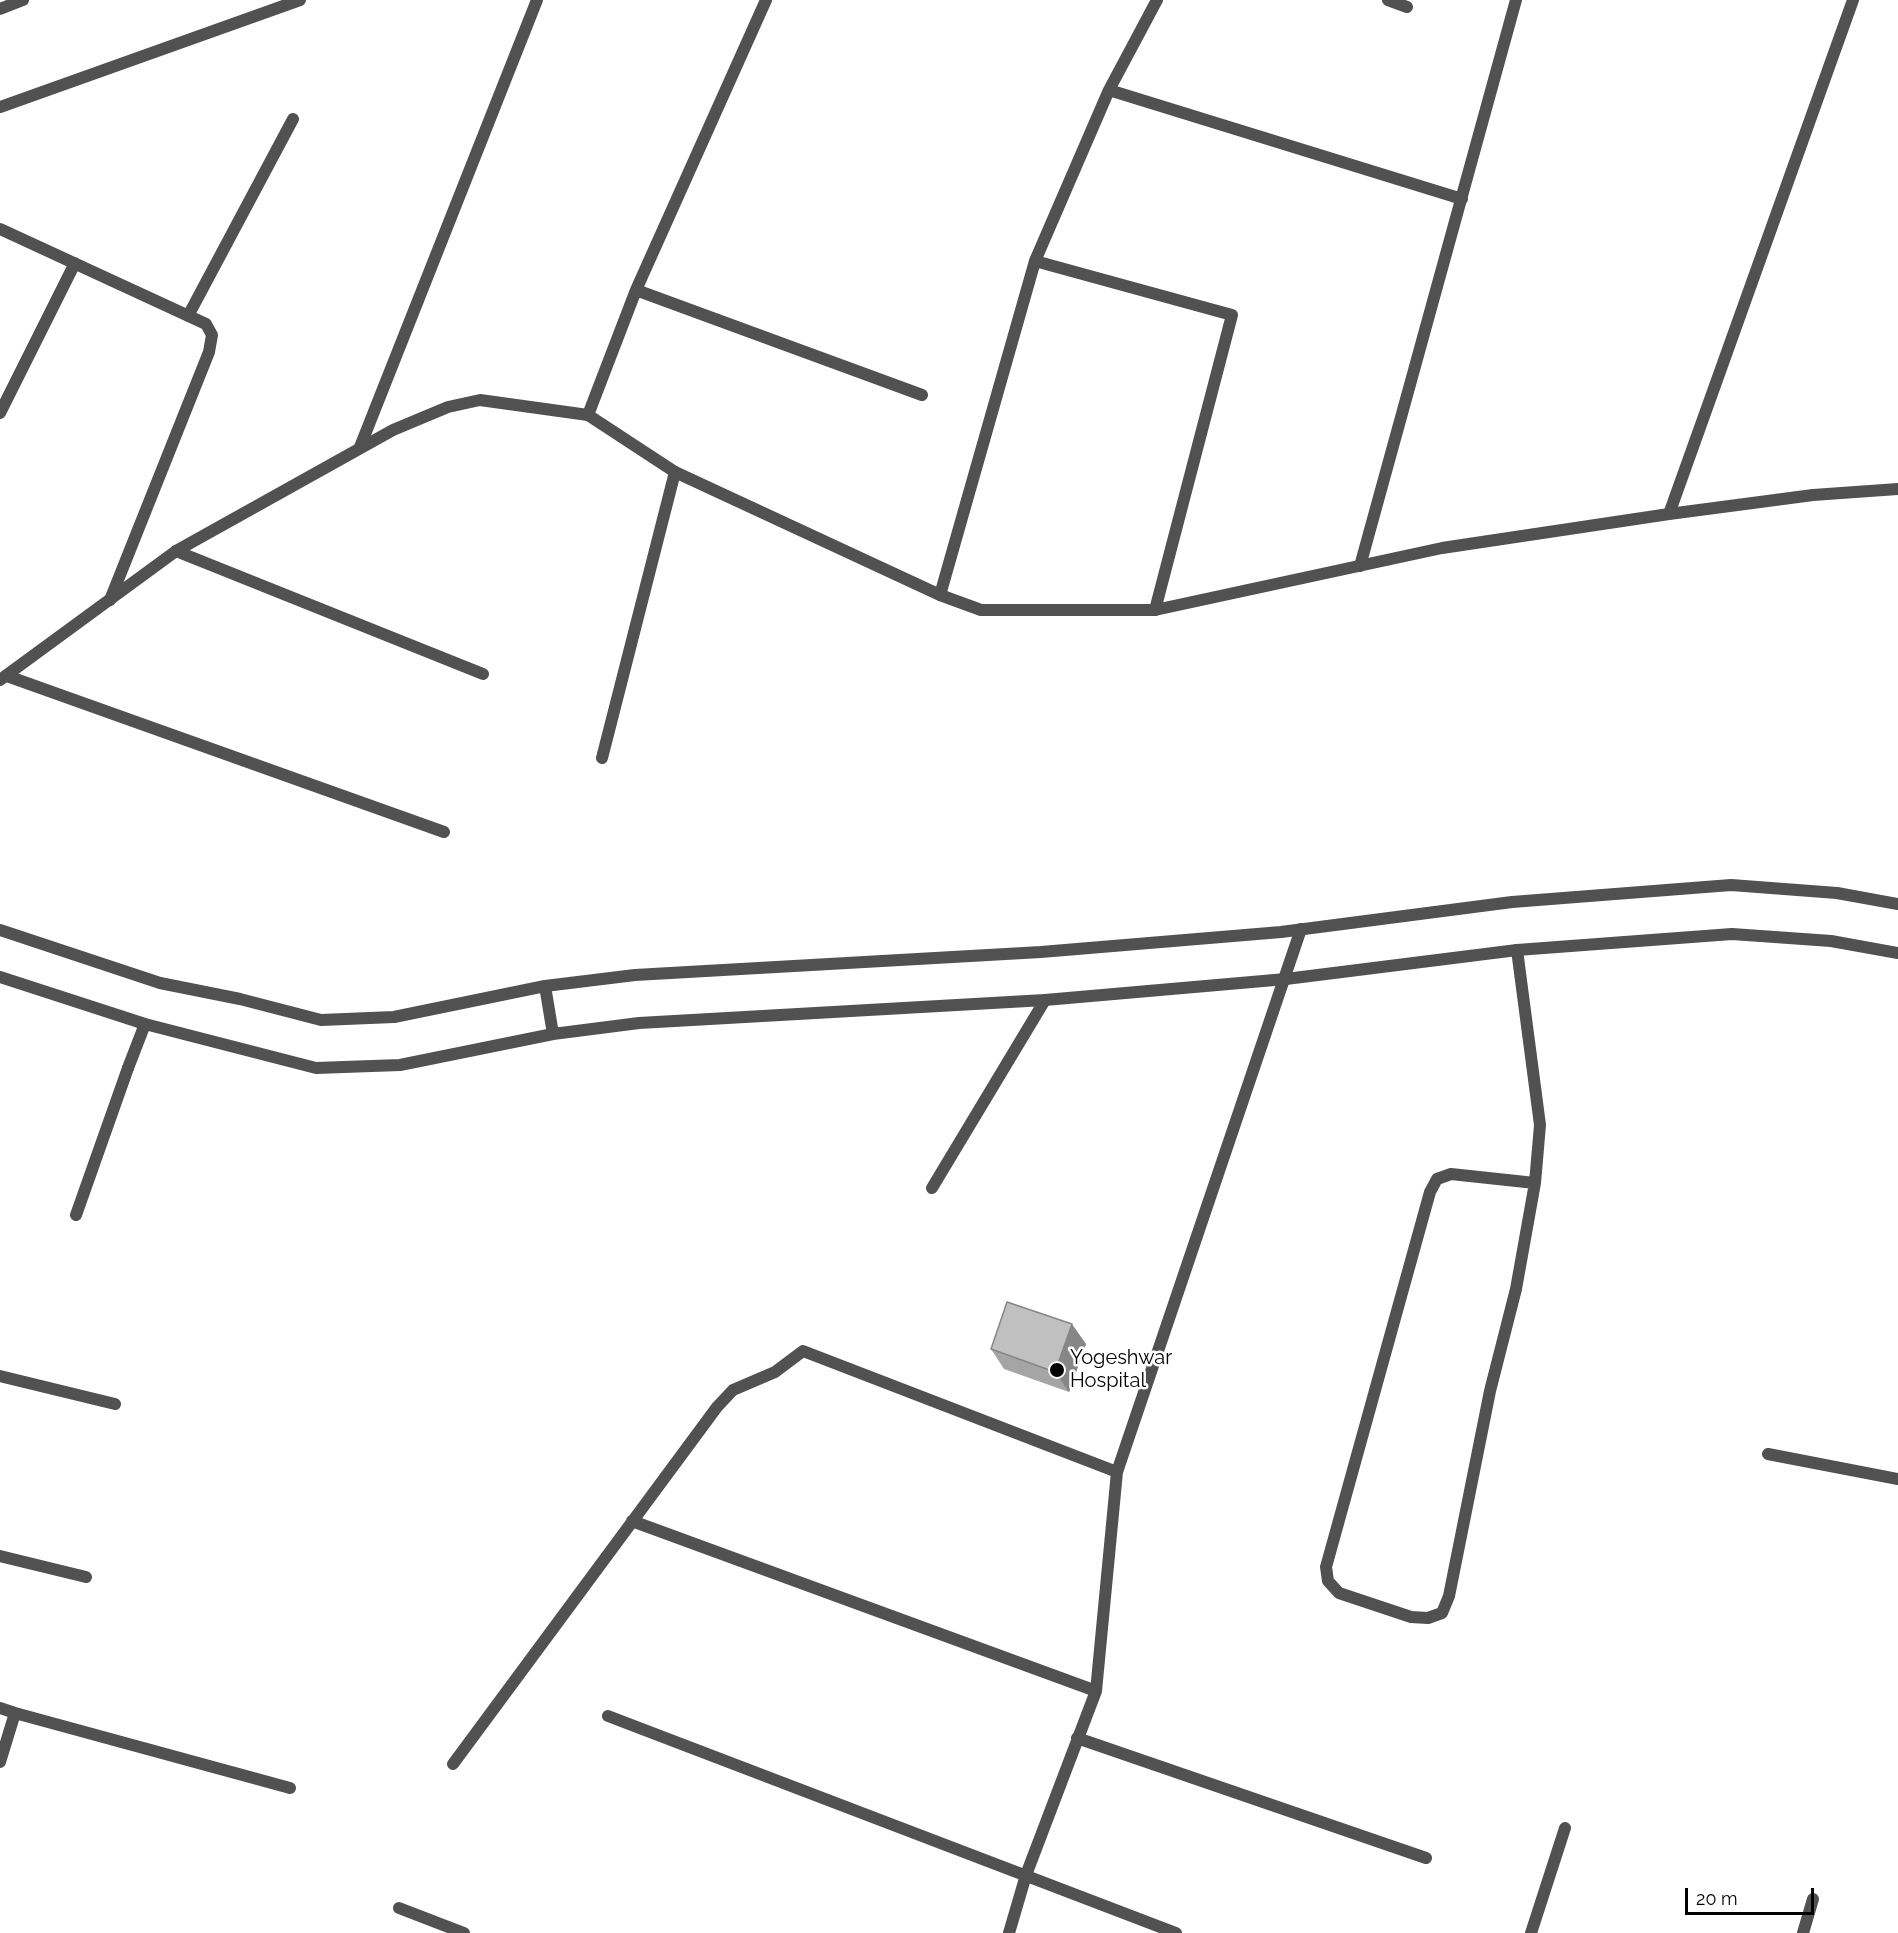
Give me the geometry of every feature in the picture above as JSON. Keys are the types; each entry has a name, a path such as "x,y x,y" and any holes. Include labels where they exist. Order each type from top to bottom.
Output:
{"street":[{"path":"0,9 23,0"},
{"path":"0,107 277,4 300,0"},
{"path":"360,447 537,0"},
{"path":"588,415 636,290 766,0"},
{"path":"940,595 1035,261 1109,90 1157,0"},
{"path":"1388,0 1407,7"},
{"path":"1360,566 1516,0"},
{"path":"1669,513 1853,0"},
{"path":"1109,90 1462,199"},
{"path":"188,316 292,118"},
{"path":"0,229 206,324 212,335 209,352 110,600"},
{"path":"1035,261 1232,315 1155,610"},
{"path":"0,413 75,263"},
{"path":"636,290 922,395"},
{"path":"3,678 176,550 360,447 448,407 480,400 588,415 675,472 940,595 981,610 1155,610 1442,548 1669,513 1813,495 1898,489"},
{"path":"602,758 675,472"},
{"path":"176,550 483,674"},
{"path":"3,678 444,832"},
{"path":"0,930 159,983 240,999 321,1020 393,1017 545,986 634,975 902,962 1301,929 1512,902 1731,885 1837,893 1898,904"},
{"path":"1009,1933 1026,1875 1096,1691 1118,1472 1301,929"},
{"path":"0,977 145,1024 316,1068 400,1065 553,1034 639,1023 1045,1000 1286,979 1517,950 1732,934 1831,941 1898,953"},
{"path":"1517,950 1540,1125 1535,1183 1516,1289 1490,1391 1449,1596 1443,1613 1428,1618 1411,1617 1339,1593 1328,1581 1326,1567 1430,1192 1437,1179 1451,1174 1535,1183"},
{"path":"545,986 553,1034"},
{"path":"932,1188 1045,1000"},
{"path":"76,1215 145,1024"},
{"path":"453,1764 717,1407 733,1390 775,1372 803,1351 1118,1472"},
{"path":"0,1376 115,1404"},
{"path":"1768,1454 1898,1479"},
{"path":"632,1521 1096,1691"},
{"path":"0,1556 86,1577"},
{"path":"0,1708 290,1788"},
{"path":"0,1761 15,1713"},
{"path":"608,1716 1176,1933"},
{"path":"1077,1738 1426,1857"},
{"path":"1531,1933 1565,1828"},
{"path":"1803,1933 1813,1899"},
{"path":"399,1908 464,1933"}],"building":[{"path":"1007,1302 1072,1324 1055,1372 991,1349"}],"place":[{"name":"Yogeshwar Hospital","path":"1057,1370"}]}
